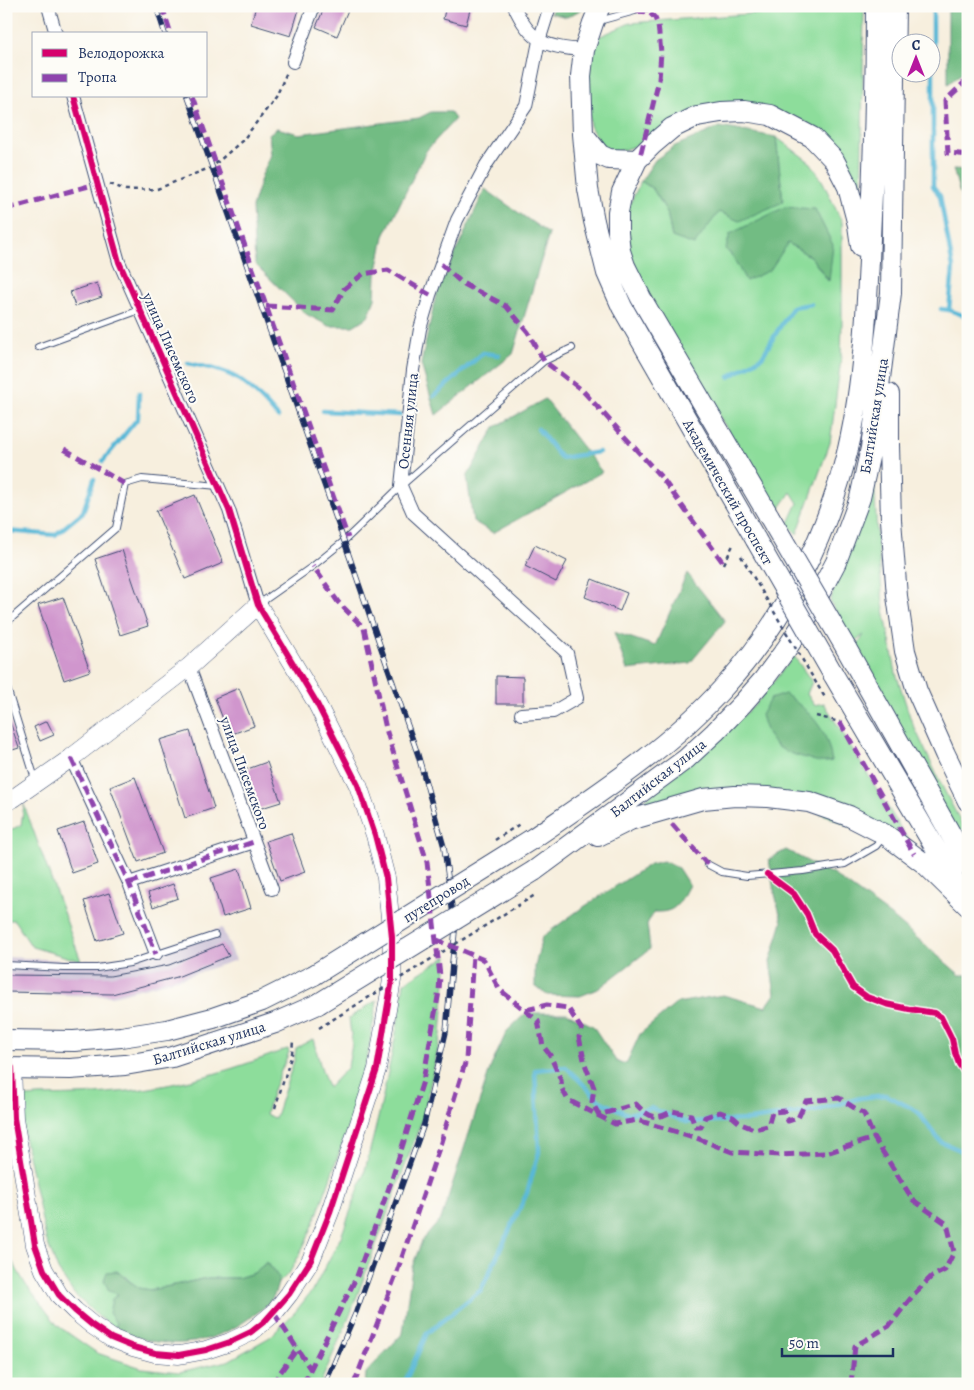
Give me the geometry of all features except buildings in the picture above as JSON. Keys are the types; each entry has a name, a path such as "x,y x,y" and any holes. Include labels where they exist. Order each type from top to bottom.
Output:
{"main road":[{"name":"Балтийская улица","path":"532,839 612,784 672,738 724,688 771,627 816,547 836,491 848,448 860,370 867,297 876,95 876,6"},
{"name":"Балтийская улица","path":"534,871 686,759 743,704 787,648 806,619 836,562 860,498 871,448 891,292 895,6"},
{"path":"584,50 596,14"},
{"name":"Академический проспект","path":"584,50 581,76 583,134 588,189 607,272 622,307 756,540 826,680 968,903"},
{"path":"583,134 600,156 609,159 637,160 672,128 697,116 721,112 744,111 770,116 812,137 834,160 848,187 858,225 867,297"},
{"name":"Академический проспект","path":"637,160 622,192 618,212 620,250 625,266 641,298 846,648 968,865"},
{"path":"891,292 889,445 891,511 897,596 905,651 917,691 968,801"},
{"path":"552,859 630,820 703,799 735,796 768,797 809,802 849,816 886,835 925,864 968,906"},
{"name":"путепровод","path":"314,975 532,839"},
{"name":"путепровод","path":"318,1004 534,871"},
{"name":"Балтийская улица","path":"6,1040 74,1041 121,1037 166,1030 213,1018 262,1001 314,975"},
{"name":"Балтийская улица","path":"9,1068 116,1066 172,1057 275,1023 318,1004"}],"street":[{"path":"48,6 55,32"},
{"path":"293,62 314,6"},
{"path":"514,6 521,22 539,41 563,49 584,50"},
{"name":"Осенняя улица","path":"521,714 553,712 576,698 567,653 412,513 401,486 413,370 420,329 430,295 457,220 486,165 526,106 539,41 550,6"},
{"name":"улица Писемского","path":"74,98 119,262 229,510 258,605"},
{"path":"6,802 71,758 189,667 258,605 315,700 358,785 376,835 386,878 392,937 392,980 377,1068 330,1212 314,1252 289,1294 274,1313 251,1332 230,1342 206,1350 178,1354 155,1353 111,1338 75,1311 59,1294 44,1270 35,1245 14,1118 9,1068"},
{"name":"улица Писемского","path":"189,667 272,889"},
{"path":"71,758 129,883 156,954"},
{"path":"129,883 254,842"}],"lane":[{"path":"596,14 653,6"},
{"path":"38,347 140,310"},
{"path":"258,605 344,542 401,486 544,361 572,348"},
{"path":"6,623 116,528 125,484 142,480 219,486"},
{"path":"6,685 36,782"},
{"path":"707,864 722,872 747,876 802,871 845,864 876,846 886,835"},
{"path":"6,965 97,968 130,963 215,935"}],"path":[{"path":"96,184 113,184 126,190 157,189 212,167 243,140 276,97 293,62"},
{"path":"724,564 734,544"},
{"path":"741,556 826,680"},
{"path":"816,716 840,722"},
{"path":"319,1028 535,895"},
{"path":"275,1108 292,1054 293,1040"}],"shaded area":[{"path":"222,928 236,960 182,978 113,996 6,994 6,957 81,961 129,956"}],"green space":[{"path":"553,6 583,6 582,9 567,17 551,13"},
{"path":"793,6 864,6 861,209 835,150 806,122 749,107 617,152 602,148 590,126 586,88 596,38 630,23 788,11"},
{"path":"948,6 968,6 968,68 948,84"},
{"path":"431,112 450,112 455,119 426,151 384,236 376,276 375,299 368,317 353,326 329,326 306,314 255,264 252,207 262,175 271,155 269,134 277,128 299,134 419,118"},
{"path":"720,127 776,137 783,202 739,221 719,212 694,245 672,237 667,212 653,189 641,181 655,160 675,146"},
{"path":"776,137 811,163 823,182 842,222 841,359 830,443 797,534 788,525 798,503 791,492 777,512 644,291 626,241 626,212 641,181 653,189 667,212 672,237 719,212 783,202","holes":["815,209 828,281 811,257 788,243 733,257 726,249"]},
{"path":"953,169 968,170 968,222"},
{"path":"485,189 549,234 513,354 436,415 421,364 436,295"},
{"path":"785,207 815,209 833,245 829,281 811,257 788,243 770,270 746,281 733,257 726,249 730,234"},
{"path":"545,399 602,472 493,533 473,521 467,477 495,427"},
{"path":"874,476 883,604 896,673 911,720 968,836 968,853 854,649 864,635 852,643 830,601"},
{"path":"687,573 725,621 690,663 627,670 614,632 655,646"},
{"path":"794,656 812,682 807,694 814,705 824,703 920,860 795,801 633,810 755,705"},
{"path":"785,694 797,702 816,722 827,740 832,761 819,762 796,755 781,749 771,740 761,715 770,699"},
{"path":"24,805 81,961 32,947 14,920 6,920 6,832 21,825"},
{"path":"786,850 834,875 895,919 960,975 968,975 968,1378 965,1384 365,1384 366,1373 403,1333 412,1267 422,1241 441,1219 491,1066 507,1031 526,1013 567,1013 593,1026 616,1061 622,1064 627,1062 640,1034 677,1003 723,995 766,1007 775,994 770,962 782,922 773,886 769,859"},
{"path":"663,861 678,868 689,885 680,902 673,909 654,912 647,924 650,949 598,989 580,996 547,995 535,986 535,967 542,937 579,910 650,864"},
{"path":"447,956 441,1035 423,1117 350,1315 320,1384 6,1384 6,1251 26,1285 58,1326 97,1353 142,1368 179,1372 228,1361 270,1337 296,1311 314,1288 341,1237 364,1174 380,1110 395,1039 404,983"},
{"path":"377,1000 368,1054 347,1130 330,1179 301,1252 290,1272 277,1285 279,1278 267,1262 254,1273 238,1278 208,1278 151,1290 138,1288 125,1276 118,1294 116,1329 98,1316 74,1294 58,1270 46,1239 22,1127 26,1097 139,1090 202,1077 288,1049 289,1052 273,1090 266,1114 275,1119 294,1061 296,1048 313,1039 328,1088 348,1067 352,1043 349,1018"},
{"path":"267,1262 279,1278 273,1297 254,1315 219,1335 185,1343 151,1341 116,1329 116,1323 109,1313 112,1299 118,1294 109,1291 104,1280 107,1272 117,1271 138,1288 151,1290 208,1278 238,1278 254,1273"}],"waterway":[{"path":"933,6 933,186 940,196 953,268 949,310"},
{"path":"729,377 762,357 793,307 811,304"},
{"path":"941,309 968,317"},
{"path":"434,396 483,353 499,355"},
{"path":"188,363 216,369 235,377 256,393 278,417"},
{"path":"103,461 138,418 139,393"},
{"path":"323,411 400,415"},
{"path":"538,429 561,458 599,452"},
{"path":"6,531 55,535 83,512 94,479"},
{"path":"404,1384 427,1333 481,1290 527,1193 539,1152 535,1070 566,1067 600,1101 628,1114 651,1108 686,1122 750,1120 815,1111 860,1098 886,1095 917,1111 941,1142 960,1150 968,1156"}],"railway":[{"path":"156,6 164,32"},
{"path":"188,98 418,755 444,847 455,930 446,1032 424,1124 356,1312 325,1384"}],"marked path":[{"path":"162,6 170,32"},
{"path":"636,11 649,12 655,18 658,25 661,52 659,80 640,157"},
{"path":"968,79 945,101 948,153 968,155"},
{"path":"193,98 348,538"},
{"path":"6,209 96,184"},
{"path":"441,264 462,283 506,306 528,332 544,361 583,391 662,478 724,564"},
{"path":"266,306 333,310 344,289 363,274 388,270 430,295"},
{"path":"64,449 125,484"},
{"path":"303,1384 357,1276 391,1182 423,1081 440,976 427,862 386,729 364,628 338,602 313,566"},
{"path":"840,722 914,854"},
{"path":"71,758 129,883 156,954"},
{"path":"672,824 707,864"},
{"path":"129,883 254,842"},
{"path":"435,939 484,960 499,989 538,1021 543,1046 550,1055 568,1100 615,1124 637,1120 694,1137 732,1152 779,1155 826,1153 874,1138 913,1200 947,1224 954,1252 945,1270 931,1277 914,1294 889,1326 855,1346 851,1384"},
{"path":"354,1384 397,1272 441,1142 466,1060 473,955"},
{"path":"526,1010 547,1005 568,1008 582,1030 579,1037 585,1064 594,1088 592,1102 599,1115 636,1104 644,1112 652,1116 657,1117 672,1111 691,1115 695,1127 701,1127 705,1117 720,1112 754,1129 768,1126 772,1112 784,1111 788,1121 798,1118 806,1101 839,1098 864,1114 874,1138"},
{"path":"274,1313 311,1370"},
{"path":"272,1384 297,1349"}],"cycle path":[{"path":"12,1068 14,1118 35,1245 44,1270 59,1295 92,1325 111,1338 133,1347 155,1353 179,1355 206,1350 251,1332 265,1321 289,1294 311,1260 330,1212 377,1069 392,980 392,937 386,878 375,835 358,785 315,700 258,605 229,510 119,262 74,98"},
{"path":"767,874 794,894 807,914 815,934 832,950 853,987 867,997 886,1004 935,1013 941,1017 952,1039 959,1064 968,1077"}]}
